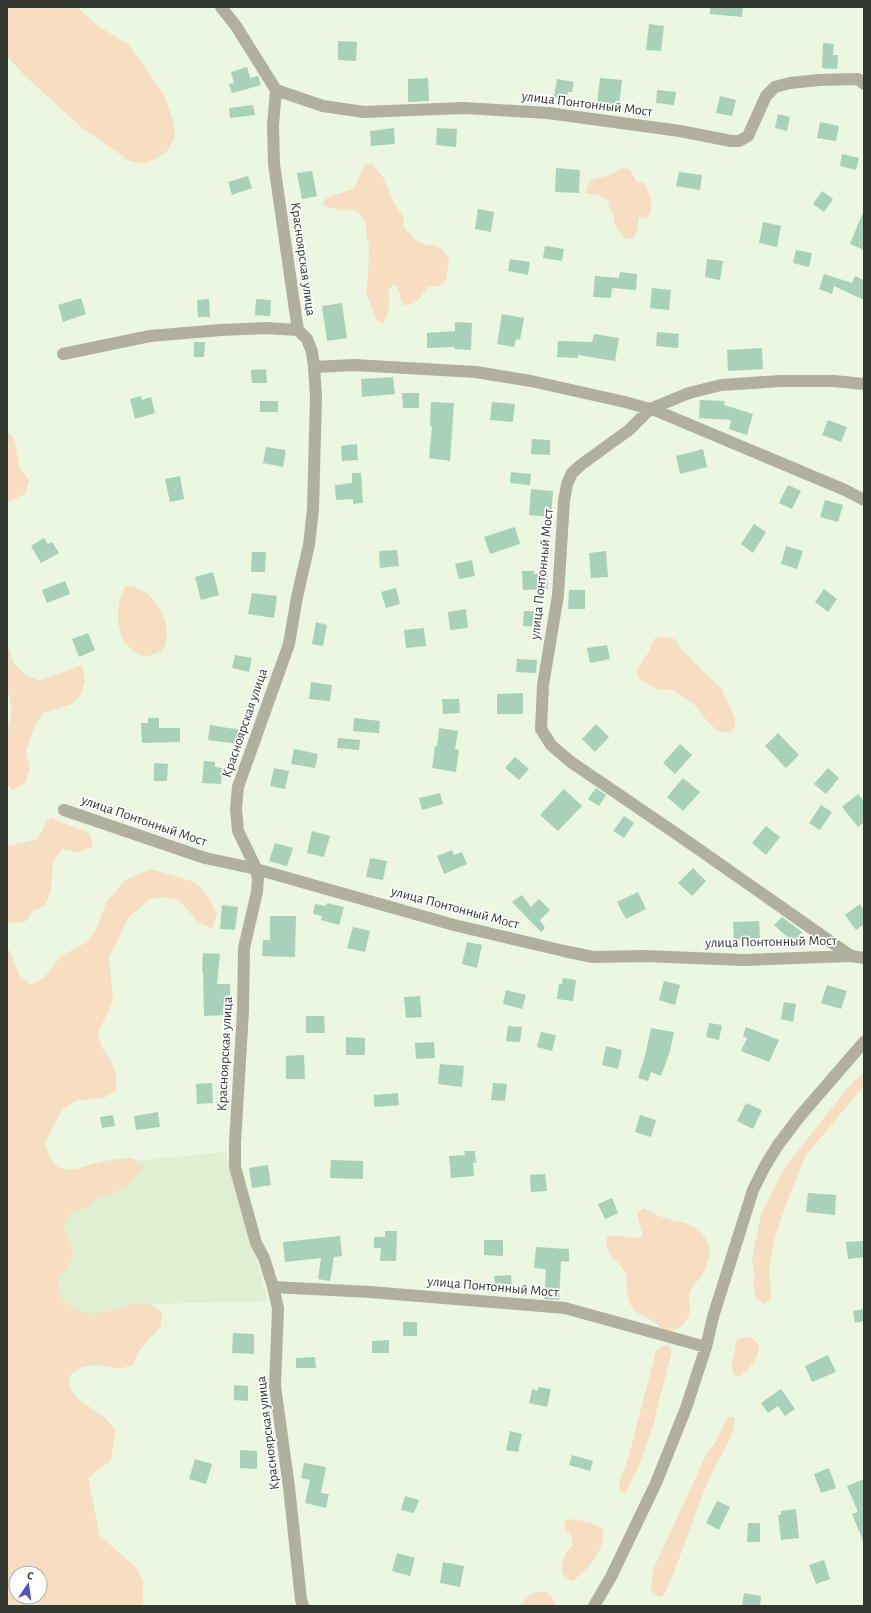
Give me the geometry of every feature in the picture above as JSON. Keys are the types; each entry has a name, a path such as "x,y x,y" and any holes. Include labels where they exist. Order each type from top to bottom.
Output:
{"street":[{"path":"221,7 236,26 276,90"},
{"name":"улица Понтонный Мост","path":"276,90 323,106 364,112 464,108 548,112 680,131 730,141 739,141 748,136 766,96 775,87 790,83 819,80 858,79 864,84"},
{"name":"Красноярская улица","path":"276,90 273,125 274,164 298,330 307,339 312,352 316,397 315,466 309,545 296,598 289,644 238,787 236,809 238,831 256,869 258,878 257,892 244,948 243,1011 235,1143 235,1167 256,1242 264,1258 278,1308 275,1386 289,1487 302,1606"},
{"path":"63,354 150,336 265,328 298,330"},
{"path":"314,367 354,365 468,371 531,381 625,402 650,409 845,490 864,500"},
{"name":"улица Понтонный Мост","path":"851,956 571,762 551,745 541,729 543,685 558,595 561,528 567,484 572,473 629,430 650,409 689,393 721,385 796,381 834,381 864,384"},
{"name":"улица Понтонный Мост","path":"64,810 205,858 256,869 454,926 593,957 645,956 744,960 851,956 864,958"},
{"path":"594,1606 611,1577 656,1483 686,1408 753,1190 778,1145 800,1116 864,1042"},
{"name":"улица Понтонный Мост","path":"273,1287 370,1292 565,1308 706,1347"}],"shaded area":[{"path":"7,7 77,7 98,26 129,45 164,95 174,123 175,137 167,151 155,160 142,164 128,160 80,126 24,75 7,56"},
{"path":"365,164 372,164 383,177 392,199 404,218 403,225 407,231 419,243 435,246 443,250 449,257 446,282 438,286 428,287 421,297 413,304 404,305 400,300 400,293 395,284 388,290 389,308 383,324 377,321 366,293 369,246 366,224 358,212 351,209 344,211 323,206 324,200 331,196 354,189"},
{"path":"621,168 629,169 637,182 644,183 651,201 651,210 646,219 639,217 637,232 633,239 625,238 615,226 613,213 609,207 608,200 601,196 586,193 590,181 607,176"},
{"path":"7,432 14,438 20,468 29,480 25,494 7,502"},
{"path":"126,586 145,592 159,606 163,616 167,635 164,647 162,650 150,656 139,655 123,641 118,613 121,596"},
{"path":"660,636 675,639 681,649 722,689 734,715 735,726 733,731 725,733 718,731 706,720 697,707 674,690 659,690 639,678 637,671 649,652 654,639"},
{"path":"7,643 14,663 24,673 39,681 82,665 85,680 81,695 71,704 43,713 35,725 26,752 30,768 25,783 12,790 7,784 7,732 12,711 7,686"},
{"path":"51,818 89,833 93,847 78,852 62,849 53,861 51,891 45,905 33,911 25,922 10,923 7,920 7,846 38,839 46,822"},
{"path":"151,869 195,882 206,893 217,914 212,929 198,922 179,900 165,897 150,899 128,918 109,957 113,1001 98,1033 102,1048 111,1060 116,1075 116,1090 104,1098 77,1100 62,1110 45,1143 49,1155 54,1163 60,1168 74,1169 109,1160 132,1158 145,1167 125,1188 96,1200 85,1209 71,1213 64,1226 75,1256 58,1279 59,1294 69,1305 81,1312 96,1313 123,1308 136,1302 150,1304 162,1312 161,1326 138,1352 133,1365 119,1369 99,1365 83,1367 71,1374 69,1387 78,1399 104,1417 116,1430 111,1460 88,1478 100,1536 136,1567 143,1581 143,1606 7,1606 7,949 9,950 20,976 31,985 44,978 61,956 87,942 96,930 106,903 125,880"},
{"path":"864,1072 864,1086 806,1155 785,1206 775,1238 769,1268 771,1297 764,1304 756,1298 753,1284 755,1274 752,1261 761,1215 785,1167 850,1085"},
{"path":"226,1152 268,1301 150,1304 136,1302 123,1308 96,1313 81,1312 69,1305 59,1294 58,1279 75,1256 64,1226 71,1213 85,1209 96,1200 125,1188 145,1167 137,1161"},
{"path":"643,1208 657,1215 687,1224 698,1230 706,1239 710,1252 702,1276 690,1292 690,1312 684,1324 668,1333 637,1313 632,1308 627,1292 625,1273 607,1249 607,1237 642,1237 638,1212"},
{"path":"745,1337 752,1338 759,1345 757,1355 753,1363 740,1377 734,1375 732,1363 735,1352 735,1344 738,1339"},
{"path":"667,1345 672,1350 652,1429 638,1468 625,1493 619,1491 620,1479 628,1459 656,1351"},
{"path":"728,1417 735,1417 733,1432 712,1473 666,1591 662,1597 656,1595 651,1590 653,1570 705,1457 717,1440"},
{"path":"572,1519 592,1523 604,1530 598,1553 590,1565 573,1581 565,1577 561,1567 563,1559 573,1545 572,1538 564,1527 565,1521"},
{"path":"537,1592 546,1592 554,1600 556,1606 519,1606 530,1595"}],"building":[{"path":"710,7 743,7 742,17 710,14"},
{"path":"649,24 664,26 661,51 646,50"},
{"path":"338,41 357,42 356,61 338,60"},
{"path":"823,43 834,44 833,55 838,55 837,69 822,68"},
{"path":"247,67 250,78 258,76 261,85 232,93 229,84 234,83 231,72"},
{"path":"428,78 429,101 408,102 408,79"},
{"path":"600,78 622,80 619,107 597,104"},
{"path":"557,79 574,82 572,92 568,92 566,99 554,97"},
{"path":"657,90 676,92 674,105 656,103"},
{"path":"720,96 736,100 732,116 716,113"},
{"path":"253,105 255,115 230,118 229,108"},
{"path":"778,114 790,117 787,131 775,128"},
{"path":"820,122 839,126 836,141 817,138"},
{"path":"394,128 395,144 371,146 370,131"},
{"path":"437,128 457,129 456,147 436,145"},
{"path":"842,154 859,158 856,170 840,166"},
{"path":"556,168 580,170 579,193 555,192"},
{"path":"312,171 317,196 302,199 297,173"},
{"path":"679,172 702,175 700,190 676,186"},
{"path":"248,176 252,188 232,195 228,182"},
{"path":"822,191 833,199 824,212 813,204"},
{"path":"478,209 494,212 491,232 475,229"},
{"path":"864,210 864,250 850,244"},
{"path":"763,222 781,226 777,247 759,243"},
{"path":"545,246 564,249 562,261 543,258"},
{"path":"796,250 812,253 809,267 793,263"},
{"path":"510,259 530,262 528,275 508,271"},
{"path":"707,259 723,261 720,280 705,277"},
{"path":"620,272 637,274 636,290 612,288 611,298 593,297 595,276 619,278"},
{"path":"824,274 852,283 855,276 864,280 864,300 834,286 832,294 819,289"},
{"path":"652,288 671,290 669,310 650,308"},
{"path":"81,298 86,314 63,322 58,305"},
{"path":"209,299 210,317 198,317 197,300"},
{"path":"256,299 271,300 270,316 255,315"},
{"path":"342,303 347,338 327,341 322,306"},
{"path":"502,314 524,318 520,340 516,339 514,347 497,344"},
{"path":"455,322 472,323 471,350 454,349 455,347 427,348 427,333 455,331"},
{"path":"657,332 679,334 678,348 656,346"},
{"path":"594,334 619,338 615,361 578,355 578,358 557,357 558,341 592,342"},
{"path":"194,342 205,342 204,357 194,357"},
{"path":"762,348 763,369 728,371 727,350"},
{"path":"266,369 267,383 252,383 251,370"},
{"path":"393,377 395,394 362,397 361,379"},
{"path":"402,393 419,393 419,408 403,408"},
{"path":"141,396 142,400 151,397 155,413 135,419 130,399"},
{"path":"700,400 725,401 724,405 753,414 747,435 729,429 731,420 699,418"},
{"path":"260,401 278,401 278,412 260,412"},
{"path":"431,402 454,403 450,461 429,458 432,426 430,426"},
{"path":"492,402 515,404 513,422 490,420"},
{"path":"828,420 847,427 841,442 822,435"},
{"path":"532,439 550,440 550,455 531,454"},
{"path":"357,444 358,460 342,461 341,446"},
{"path":"266,447 286,450 283,467 263,463"},
{"path":"703,449 707,467 680,474 676,456"},
{"path":"511,472 531,474 530,485 510,483"},
{"path":"352,473 361,473 363,503 353,504 353,499 336,500 335,485 352,483"},
{"path":"180,476 184,499 170,502 165,479"},
{"path":"788,485 801,491 792,509 779,503"},
{"path":"531,489 553,491 551,517 529,515"},
{"path":"825,500 843,505 838,522 820,517"},
{"path":"754,524 766,532 753,553 741,544"},
{"path":"515,527 520,544 490,554 484,537"},
{"path":"44,538 48,544 52,542 59,553 41,563 31,546"},
{"path":"786,546 803,551 797,569 781,564"},
{"path":"397,550 399,566 380,568 379,551"},
{"path":"606,551 608,577 591,578 589,553"},
{"path":"252,552 266,552 265,572 251,572"},
{"path":"472,560 475,576 459,579 455,564"},
{"path":"522,571 534,571 534,574 547,573 548,589 523,590"},
{"path":"213,572 219,595 201,600 195,577"},
{"path":"65,581 70,594 47,603 42,590"},
{"path":"396,588 400,604 386,608 381,592"},
{"path":"824,589 837,599 828,612 815,602"},
{"path":"569,590 585,590 585,609 568,609"},
{"path":"252,593 277,596 274,618 248,614"},
{"path":"466,609 468,628 450,630 448,612"},
{"path":"524,611 542,612 541,627 523,626"},
{"path":"316,622 327,625 323,646 312,644"},
{"path":"424,628 426,646 406,648 404,630"},
{"path":"88,633 95,650 79,657 72,639"},
{"path":"607,645 610,659 590,663 587,648"},
{"path":"235,655 252,658 249,672 232,668"},
{"path":"517,659 537,660 536,673 516,672"},
{"path":"311,682 332,685 330,701 309,699"},
{"path":"523,693 523,714 497,714 497,694"},
{"path":"442,699 459,699 460,713 443,714"},
{"path":"148,718 159,718 159,728 180,728 180,742 142,743 141,723 148,723"},
{"path":"354,718 380,721 379,733 353,731"},
{"path":"596,724 609,737 595,752 582,739"},
{"path":"210,725 240,730 238,744 208,740"},
{"path":"439,728 458,731 455,749 459,750 456,772 432,768"},
{"path":"778,733 799,755 786,768 765,746"},
{"path":"338,738 360,740 359,750 337,748"},
{"path":"680,744 692,755 675,774 663,763"},
{"path":"294,749 318,754 315,768 291,764"},
{"path":"515,757 529,769 519,780 505,768"},
{"path":"204,761 215,762 215,767 222,768 221,784 202,783"},
{"path":"154,763 168,764 167,781 154,781"},
{"path":"274,768 289,771 285,789 270,786"},
{"path":"828,768 839,778 826,794 814,784"},
{"path":"683,778 700,792 683,811 667,797"},
{"path":"596,788 606,795 599,806 588,799"},
{"path":"564,789 582,806 558,831 540,815"},
{"path":"440,793 443,804 422,810 419,798"},
{"path":"858,794 864,801 864,822 858,827 842,807"},
{"path":"821,805 832,812 820,830 809,823"},
{"path":"624,816 634,823 624,838 613,831"},
{"path":"766,826 780,837 766,855 752,843"},
{"path":"312,831 330,836 324,857 307,853"},
{"path":"275,843 293,848 287,866 269,861"},
{"path":"452,850 454,855 462,852 467,864 444,874 437,856"},
{"path":"370,858 387,861 383,880 366,877"},
{"path":"693,868 706,881 692,896 678,883"},
{"path":"638,892 646,909 626,919 617,902"},
{"path":"522,895 531,907 539,899 550,910 540,920 545,928 541,932 512,902"},
{"path":"327,903 344,907 339,925 321,920 322,916 313,914 315,904 326,906"},
{"path":"860,904 864,910 864,924 856,930 845,915"},
{"path":"222,905 238,907 235,930 220,929"},
{"path":"270,916 296,916 295,957 262,956 263,940 270,940"},
{"path":"782,917 802,932 793,942 774,925"},
{"path":"759,921 760,938 734,940 733,922"},
{"path":"353,927 370,931 365,952 347,948"},
{"path":"467,942 482,945 477,968 462,964"},
{"path":"203,953 220,954 217,984 230,984 230,995 225,996 225,1015 204,1016 202,972"},
{"path":"563,978 576,980 573,1001 557,999 559,984 562,984"},
{"path":"664,981 680,985 675,1005 659,1000"},
{"path":"827,985 847,991 841,1009 821,1003"},
{"path":"506,990 526,995 522,1009 503,1004"},
{"path":"420,996 422,1017 406,1018 404,997"},
{"path":"784,1002 796,1004 793,1022 781,1019"},
{"path":"306,1016 324,1016 325,1033 306,1033"},
{"path":"709,1023 722,1025 719,1040 706,1037"},
{"path":"508,1026 522,1027 520,1042 506,1041"},
{"path":"746,1027 779,1040 769,1062 741,1051 747,1038 743,1036"},
{"path":"651,1028 674,1032 670,1051 661,1076 651,1072 648,1081 638,1078 645,1056"},
{"path":"541,1032 556,1035 552,1051 537,1047"},
{"path":"346,1037 365,1038 365,1055 346,1055"},
{"path":"434,1042 435,1058 416,1059 415,1043"},
{"path":"606,1046 622,1050 618,1069 602,1065"},
{"path":"304,1055 305,1079 286,1079 286,1056"},
{"path":"440,1064 464,1066 462,1087 438,1084"},
{"path":"212,1083 213,1103 197,1104 196,1084"},
{"path":"493,1083 507,1084 505,1101 491,1100"},
{"path":"398,1093 399,1105 374,1107 374,1095"},
{"path":"746,1103 762,1110 753,1129 737,1121"},
{"path":"158,1112 160,1127 136,1130 134,1116"},
{"path":"113,1115 115,1126 102,1128 100,1117"},
{"path":"640,1115 656,1120 651,1137 635,1132"},
{"path":"464,1151 475,1151 476,1163 473,1163 474,1176 451,1178 449,1156 465,1155"},
{"path":"331,1160 363,1161 363,1179 330,1178"},
{"path":"268,1165 271,1185 252,1188 249,1168"},
{"path":"545,1174 547,1191 531,1192 530,1175"},
{"path":"808,1193 836,1195 835,1215 806,1212"},
{"path":"612,1198 618,1213 605,1219 598,1204"},
{"path":"385,1231 397,1231 396,1261 380,1261 381,1248 374,1248 374,1237 385,1237"},
{"path":"340,1236 342,1256 334,1257 330,1281 318,1279 321,1258 285,1262 283,1242"},
{"path":"484,1240 503,1240 503,1256 484,1255"},
{"path":"864,1241 864,1257 848,1259 846,1242"},
{"path":"536,1247 569,1249 569,1262 561,1261 559,1300 544,1299 546,1269 534,1268"},
{"path":"511,1275 512,1287 495,1287 494,1276"},
{"path":"864,1309 864,1321 855,1323 853,1311"},
{"path":"403,1322 417,1322 417,1336 403,1336"},
{"path":"233,1333 254,1334 254,1354 232,1353"},
{"path":"389,1340 389,1353 372,1353 372,1341"},
{"path":"828,1355 836,1372 812,1382 805,1366"},
{"path":"315,1357 316,1368 296,1368 296,1358"},
{"path":"234,1385 248,1386 248,1401 234,1400"},
{"path":"538,1387 551,1389 547,1407 529,1403 532,1389 538,1391"},
{"path":"781,1389 795,1409 785,1416 778,1406 768,1413 761,1403"},
{"path":"510,1431 522,1434 518,1452 506,1450"},
{"path":"240,1450 257,1451 257,1469 240,1468"},
{"path":"572,1455 593,1461 590,1471 569,1465"},
{"path":"195,1459 212,1464 206,1484 189,1479"},
{"path":"304,1463 326,1467 321,1493 329,1494 326,1508 305,1503 310,1480 301,1478"},
{"path":"829,1468 836,1488 821,1493 814,1474"},
{"path":"864,1479 864,1543 852,1514 858,1512 847,1486"},
{"path":"405,1496 419,1500 414,1513 401,1510"},
{"path":"717,1501 730,1507 719,1530 706,1523"},
{"path":"796,1509 799,1538 781,1540 778,1515 781,1515 781,1511"},
{"path":"748,1523 760,1523 760,1542 747,1542"},
{"path":"397,1553 415,1558 410,1576 392,1571"},
{"path":"824,1560 830,1579 816,1584 809,1565"},
{"path":"443,1562 464,1566 460,1587 440,1583"},
{"path":"744,1593 761,1596 760,1606 742,1606"}]}
